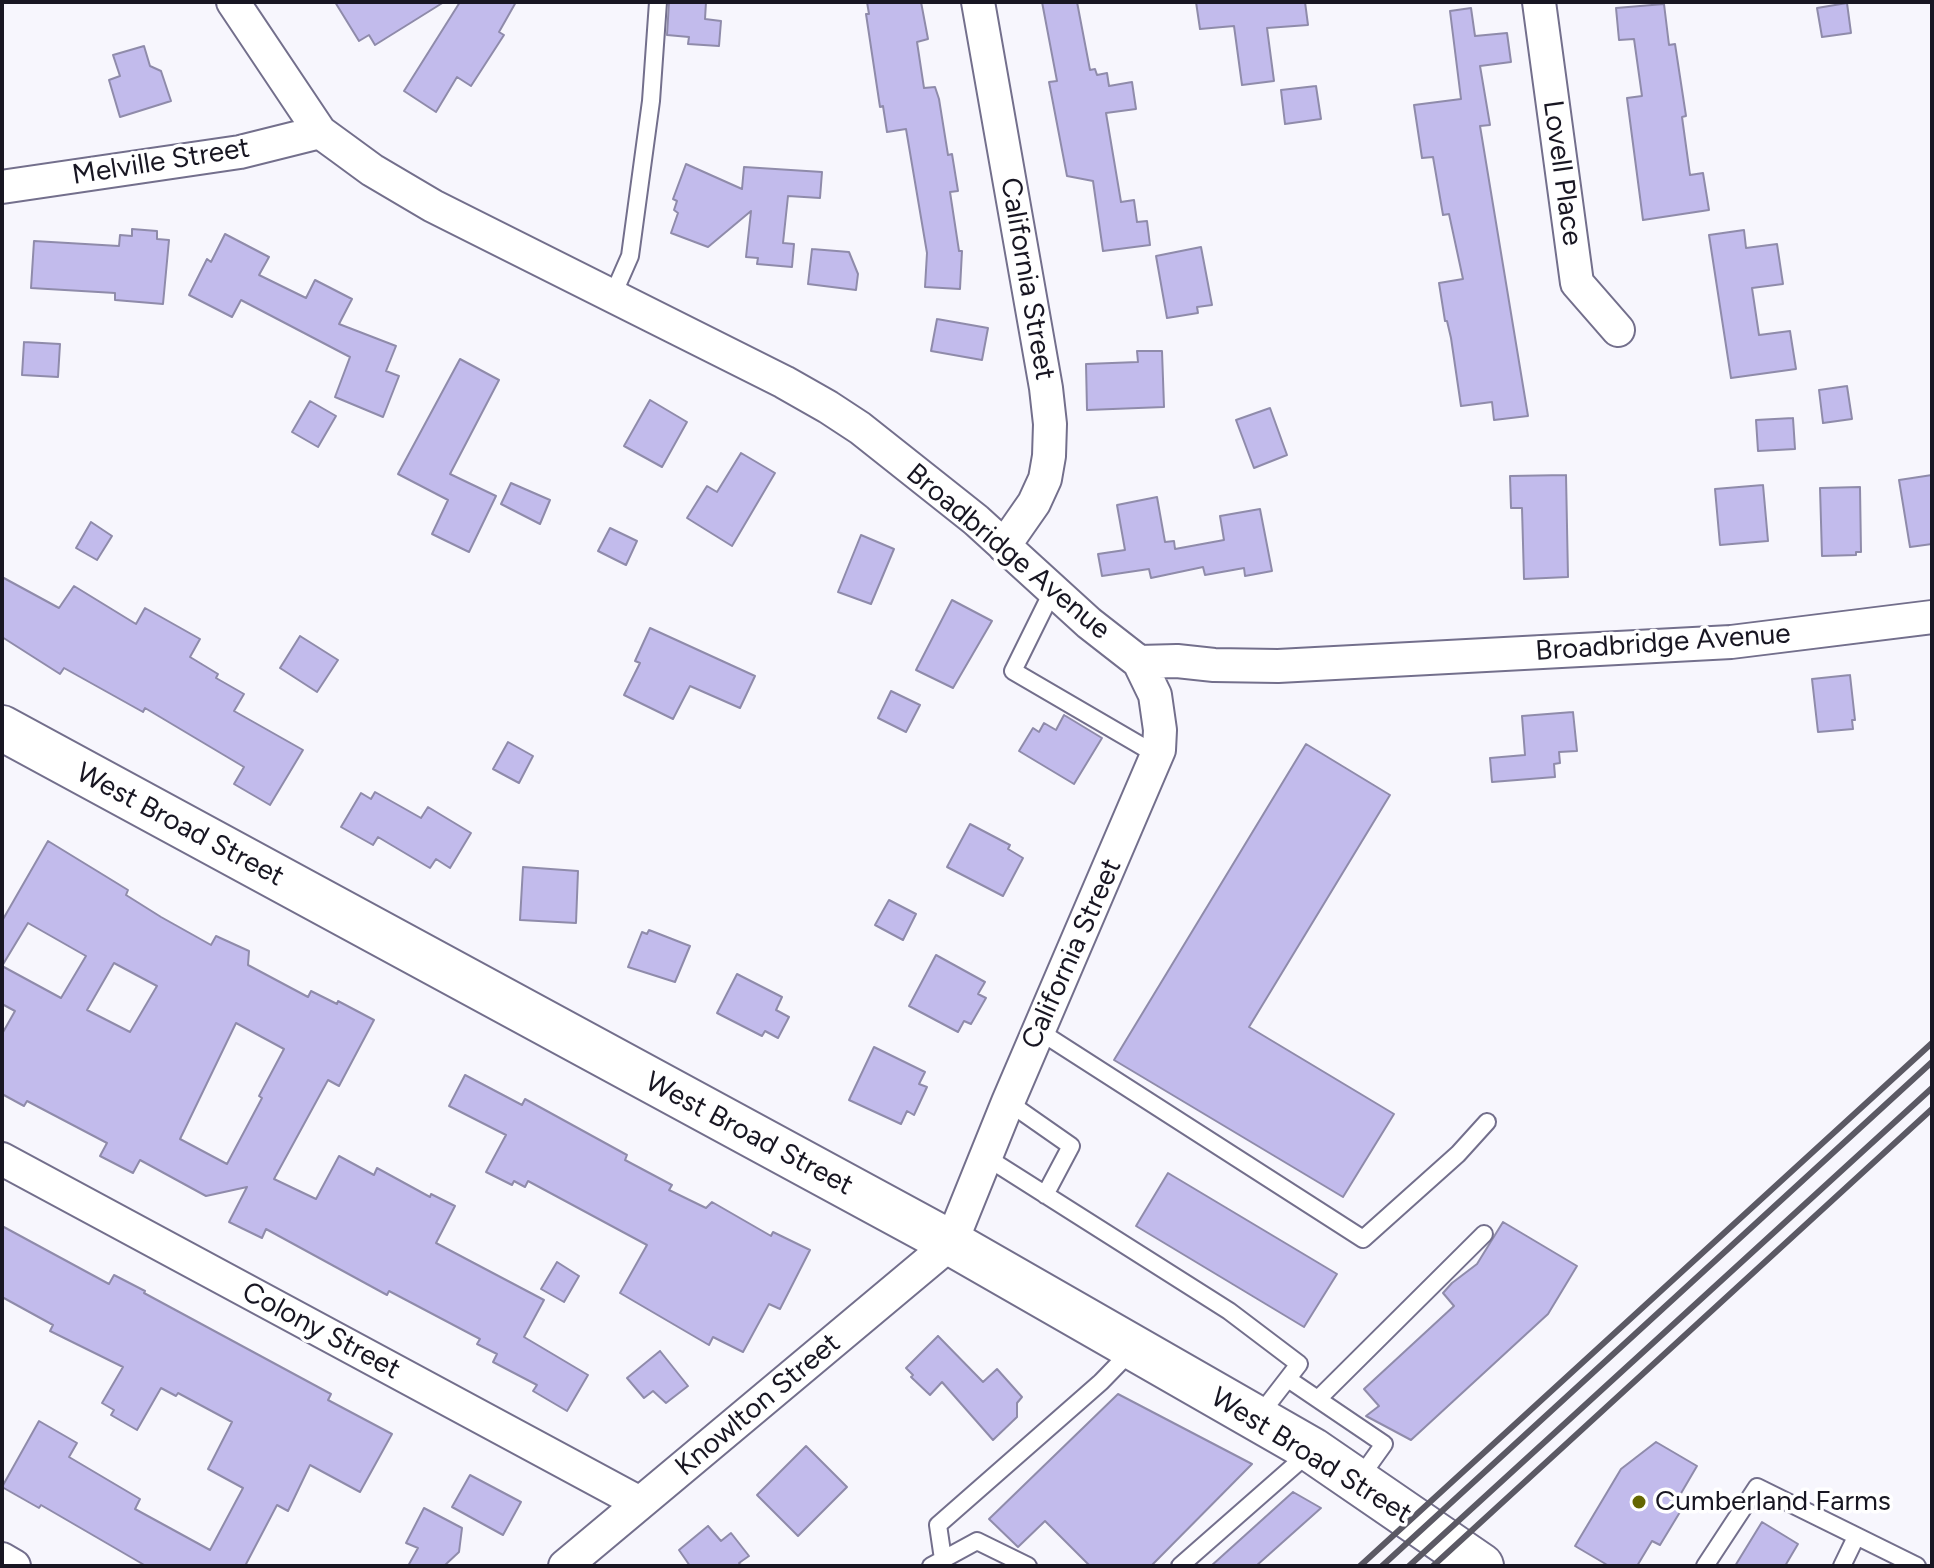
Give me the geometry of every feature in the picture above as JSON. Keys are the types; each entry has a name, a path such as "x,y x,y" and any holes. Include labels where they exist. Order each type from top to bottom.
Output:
{"main road":[{"name":"West Broad Street","path":"2,728 951,1243 1312,1450 1481,1566"}],"street":[{"name":"Broadbridge Avenue","path":"233,2 320,132 372,170 408,192 828,407 860,428 1004,546 1139,662 1278,666 1715,643 1932,617"},
{"name":"California Street","path":"978,2 1044,373 1050,424 1045,479 1034,503 1004,546"},
{"name":"Lovell Place","path":"1539,2 1577,283 1618,330"},
{"name":"Melville Street","path":"2,187 240,152 320,132"},
{"name":"California Street","path":"951,1243 1157,755 1160,730 1158,710 1155,695 1139,662"},
{"name":"Colony Street","path":"2,1159 640,1503"},
{"name":"Knowlton Street","path":"565,1566 951,1243"},
{"path":"2,1559 14,1566"}],"lane":[{"path":"612,297 630,256 651,101 658,2"},
{"path":"1053,590 1013,671 1157,755"},
{"path":"1039,1031 1363,1239 1458,1154 1487,1122"},
{"path":"1008,1102 1071,1146 1045,1195"},
{"path":"986,1157 1229,1311 1299,1364 1257,1418"},
{"path":"1318,1399 1484,1234"},
{"path":"937,1563 938,1525 1101,1382 1134,1348"},
{"path":"1288,1379 1384,1444 1357,1481"},
{"path":"1180,1566 1312,1450"},
{"path":"1705,1566 1757,1487 1917,1566"},
{"path":"1842,1566 1856,1537"},
{"path":"937,1563 977,1541 1028,1566"}],"building":[{"path":"335,2 444,2 375,45 369,35 359,41"},
{"path":"460,2 516,2 499,32 504,35 471,86 457,77 436,112 404,91"},
{"path":"669,2 706,2 705,19 721,21 719,46 688,44 689,37 667,35"},
{"path":"867,2 921,2 928,39 917,42 924,88 935,87 939,99 948,155 952,154 958,191 950,192 959,251 962,251 960,289 925,287 927,253 906,129 887,132 883,106 880,107 866,14 869,14"},
{"path":"1042,2 1077,2 1090,70 1095,69 1097,75 1107,73 1109,86 1132,82 1136,109 1106,113 1121,202 1134,200 1137,222 1147,221 1150,245 1103,251 1093,181 1067,176 1049,82 1057,81"},
{"path":"1196,2 1305,2 1308,25 1267,28 1274,81 1242,85 1234,26 1200,29"},
{"path":"1847,3 1851,33 1822,37 1817,8"},
{"path":"1664,4 1669,45 1675,44 1686,116 1682,117 1690,175 1703,173 1709,210 1643,220 1627,98 1642,96 1634,39 1619,40 1616,8"},
{"path":"1471,8 1475,36 1507,33 1511,62 1480,66 1490,125 1480,126 1528,416 1494,420 1492,402 1461,406 1439,283 1463,279 1449,214 1443,215 1433,157 1422,158 1414,105 1461,99 1450,11"},
{"path":"144,46 150,66 161,71 171,101 120,117 109,80 120,76 113,55"},
{"path":"1316,86 1321,119 1285,124 1281,90"},
{"path":"686,164 742,189 744,167 822,172 820,198 788,196 783,243 794,244 792,267 757,264 758,258 746,257 751,211 708,247 671,233 678,213 674,210 677,201 673,199"},
{"path":"132,229 157,231 157,239 169,240 163,304 115,300 115,293 31,288 34,241 119,246 120,235 132,236"},
{"path":"1744,230 1746,248 1777,244 1783,284 1752,288 1759,335 1790,331 1796,369 1731,378 1709,235"},
{"path":"225,234 269,257 259,275 306,298 315,280 352,299 339,324 396,346 386,371 399,376 383,417 335,397 350,357 241,300 232,317 189,295 207,259 211,262"},
{"path":"1201,247 1212,305 1197,307 1198,313 1167,318 1156,256"},
{"path":"812,249 849,252 858,274 856,290 808,284"},
{"path":"937,319 988,328 982,360 931,351"},
{"path":"24,342 60,344 58,377 22,375"},
{"path":"1137,351 1162,351 1164,407 1087,410 1086,364 1138,362"},
{"path":"460,359 499,380 450,474 496,496 469,552 432,534 448,500 398,474"},
{"path":"1847,386 1852,419 1823,423 1819,390"},
{"path":"650,400 687,422 662,467 624,446"},
{"path":"310,401 336,416 318,447 292,432"},
{"path":"1270,408 1287,455 1254,468 1236,420"},
{"path":"1793,418 1795,449 1758,451 1756,420"},
{"path":"741,453 775,473 732,546 687,518 707,486 717,492"},
{"path":"1566,475 1568,577 1524,579 1522,508 1511,508 1510,476"},
{"path":"1932,475 1932,544 1910,547 1899,480"},
{"path":"511,483 550,500 540,524 501,504"},
{"path":"1763,485 1768,541 1720,545 1715,489"},
{"path":"1860,487 1861,552 1856,552 1856,555 1822,556 1820,488"},
{"path":"1157,497 1165,542 1174,541 1175,549 1224,540 1220,516 1260,509 1272,571 1245,576 1244,568 1205,575 1203,567 1151,578 1149,569 1102,576 1098,554 1125,550 1117,505"},
{"path":"91,522 112,536 97,560 76,548"},
{"path":"610,528 637,541 626,565 598,551"},
{"path":"861,535 894,549 871,604 838,592"},
{"path":"2,577 59,608 74,586 136,624 145,608 200,639 190,657 218,674 216,678 244,694 234,711 303,750 270,805 234,784 244,767 145,708 143,712 64,668 60,674 2,637"},
{"path":"952,600 992,621 953,688 916,670"},
{"path":"650,628 755,676 740,708 690,686 673,719 624,695 640,663 635,661"},
{"path":"300,636 338,660 317,692 280,668"},
{"path":"1850,675 1855,720 1852,720 1853,729 1818,732 1812,679"},
{"path":"891,691 920,705 906,732 878,718"},
{"path":"1573,712 1577,751 1559,752 1560,763 1554,764 1555,777 1492,782 1490,758 1525,755 1522,716"},
{"path":"1064,715 1102,738 1074,784 1019,751 1033,728 1039,732 1044,723 1056,730"},
{"path":"508,742 533,756 519,783 493,769"},
{"path":"1306,744 1390,795 1249,1027 1394,1114 1343,1197 1114,1060"},
{"path":"375,792 421,818 428,807 471,833 450,868 436,859 430,868 378,837 373,845 341,827 361,793 371,799"},
{"path":"970,824 1010,845 1008,849 1023,858 1003,896 947,867"},
{"path":"48,841 128,890 126,895 211,945 216,936 249,951 248,965 308,997 311,991 374,1020 339,1086 328,1080 274,1179 316,1199 339,1156 374,1175 377,1168 430,1197 431,1194 455,1206 436,1243 544,1300 524,1337 588,1375 567,1411 533,1391 537,1385 493,1362 497,1354 477,1344 480,1339 389,1291 387,1295 266,1229 262,1238 229,1222 247,1187 206,1196 140,1160 133,1173 100,1156 107,1143 27,1101 24,1106 2,1094 2,1034 15,1011 2,1004 2,966 2,921","holes":["28,923 86,956 61,998 2,966","114,963 157,986 130,1032 87,1010","236,1023 284,1049 227,1164 180,1139"]},
{"path":"523,867 578,871 576,923 520,920"},
{"path":"889,900 916,914 903,940 875,925"},
{"path":"649,930 690,946 675,982 628,967 642,932 647,934"},
{"path":"936,955 985,982 978,994 986,998 971,1024 964,1021 958,1032 909,1006"},
{"path":"737,974 782,997 776,1010 789,1017 778,1038 765,1031 762,1036 717,1013"},
{"path":"874,1047 925,1072 919,1084 927,1087 914,1115 907,1111 901,1124 849,1100"},
{"path":"465,1075 522,1105 525,1099 627,1155 625,1160 672,1185 669,1190 706,1208 712,1202 771,1236 773,1232 810,1250 780,1309 769,1304 743,1352 713,1337 709,1345 620,1293 647,1245 528,1181 525,1187 514,1181 512,1185 486,1172 506,1135 449,1106"},
{"path":"1168,1173 1337,1274 1304,1327 1136,1226"},
{"path":"1503,1222 1577,1266 1548,1314 1411,1440 1366,1416 1379,1406 1364,1389 1454,1306 1443,1293 1477,1264"},
{"path":"2,1226 109,1284 114,1275 145,1291 331,1394 328,1400 392,1434 360,1492 310,1465 288,1511 277,1505 245,1566 146,1566 41,1505 39,1508 2,1487 39,1421 77,1443 69,1457 140,1499 135,1509 210,1550 243,1488 208,1469 232,1422 178,1393 176,1396 161,1388 137,1430 111,1415 114,1410 102,1403 123,1367 50,1331 53,1325 2,1297"},
{"path":"557,1262 579,1276 564,1302 541,1289"},
{"path":"938,1336 983,1382 997,1369 1022,1397 1017,1403 1017,1417 993,1440 942,1382 930,1395 906,1368"},
{"path":"660,1351 688,1386 666,1403 653,1391 644,1398 627,1378"},
{"path":"1118,1394 1252,1464 1151,1566 1090,1566 1045,1521 1018,1547 989,1519"},
{"name":"Cumberland Farms","path":"1656,1442 1697,1466 1673,1507 1680,1512 1660,1545 1652,1541 1637,1566 1609,1566 1575,1546 1621,1469"},
{"path":"806,1446 847,1487 798,1536 757,1495"},
{"path":"470,1475 521,1502 503,1535 452,1507"},
{"path":"1293,1492 1321,1508 1256,1566 1211,1566"},
{"path":"424,1508 462,1528 459,1552 444,1566 408,1566 418,1548 406,1543"},
{"name":"Cumberland Farms","path":"1762,1522 1798,1544 1785,1566 1735,1566"},
{"path":"708,1526 721,1541 731,1533 749,1556 739,1563 742,1566 690,1566 679,1550"}],"railway":[{"path":"1360,1566 1932,1043"},
{"path":"1382,1566 1932,1062"},
{"path":"1409,1566 1932,1088"},
{"path":"1433,1566 1932,1109"}],"place":[{"name":"Cumberland Farms","path":"1639,1502"}]}
